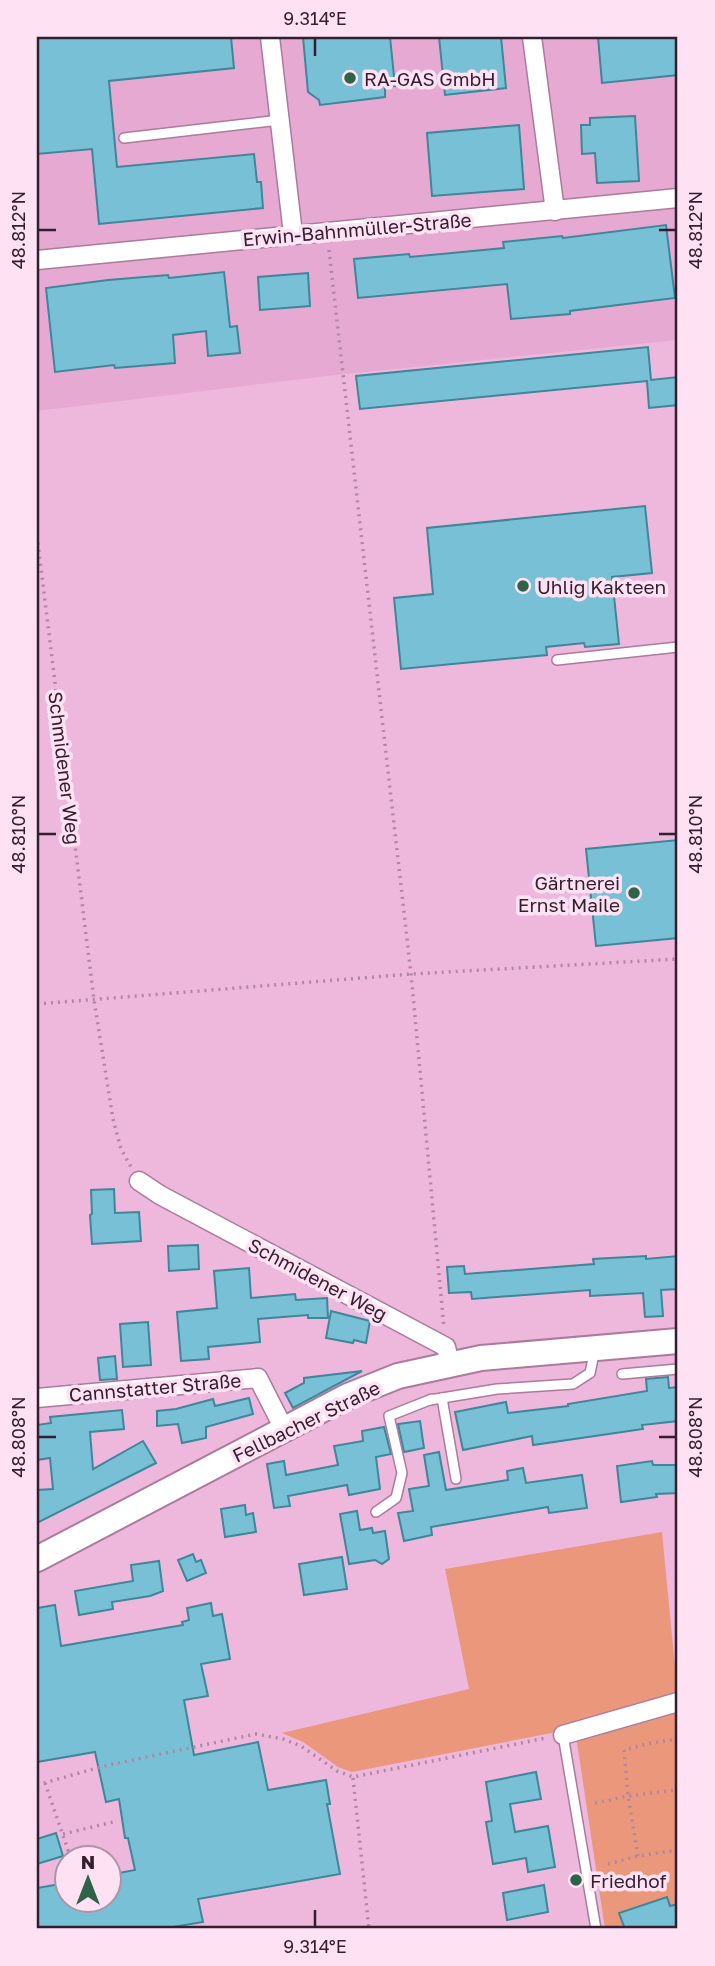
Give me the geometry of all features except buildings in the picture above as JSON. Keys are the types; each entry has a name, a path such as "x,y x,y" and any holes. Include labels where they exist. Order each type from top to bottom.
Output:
{"main road":[{"name":"Fellbacher Straße","path":"37,1559 348,1396 448,1356 481,1358 678,1342"}],"street":[{"path":"270,37 293,234"},
{"path":"532,37 555,211"},
{"name":"Erwin-Bahnmüller-Straße","path":"37,260 678,198"},
{"name":"Schmidener Weg","path":"139,1181 448,1356"},
{"name":"Cannstatter Straße","path":"37,1398 258,1378 284,1429"},
{"path":"559,1736 678,1702"}],"lane":[{"path":"124,138 280,120"},
{"path":"557,660 678,647"},
{"path":"376,1512 396,1498 402,1473 389,1416 435,1399 496,1389 573,1384 590,1373 595,1347"},
{"path":"622,1374 678,1369"},
{"path":"435,1399 456,1479"},
{"path":"559,1736 596,1929"}],"path":[{"path":"327,231 411,974 448,1356"},
{"name":"Schmidener Weg","path":"37,538 94,1000 113,1119 121,1149 139,1181"},
{"path":"37,1004 411,974 678,959"},
{"path":"37,1786 104,1766 256,1734 300,1745 337,1771 353,1777 559,1736"},
{"path":"638,1856 624,1750 678,1739"},
{"path":"353,1777 369,1929"},
{"path":"45,1783 66,1843"},
{"path":"595,1803 678,1790"},
{"path":"63,1834 113,1822"},
{"path":"608,1864 678,1850"}],"shaded area":[{"path":"37,37 678,37 678,340 336,375 37,411"},
{"path":"662,1532 678,1698 562,1731 352,1772 338,1767 303,1742 282,1733 469,1689 445,1569"},
{"path":"678,1707 678,1929 605,1929 576,1736"}],"place":[{"name":"RA-GAS GmbH","path":"350,78"},
{"name":"Uhlig Kakteen","path":"523,586"},
{"name":"Gärtnerei Ernst Maile","path":"634,893"},
{"name":"Friedhof","path":"576,1880"}]}
